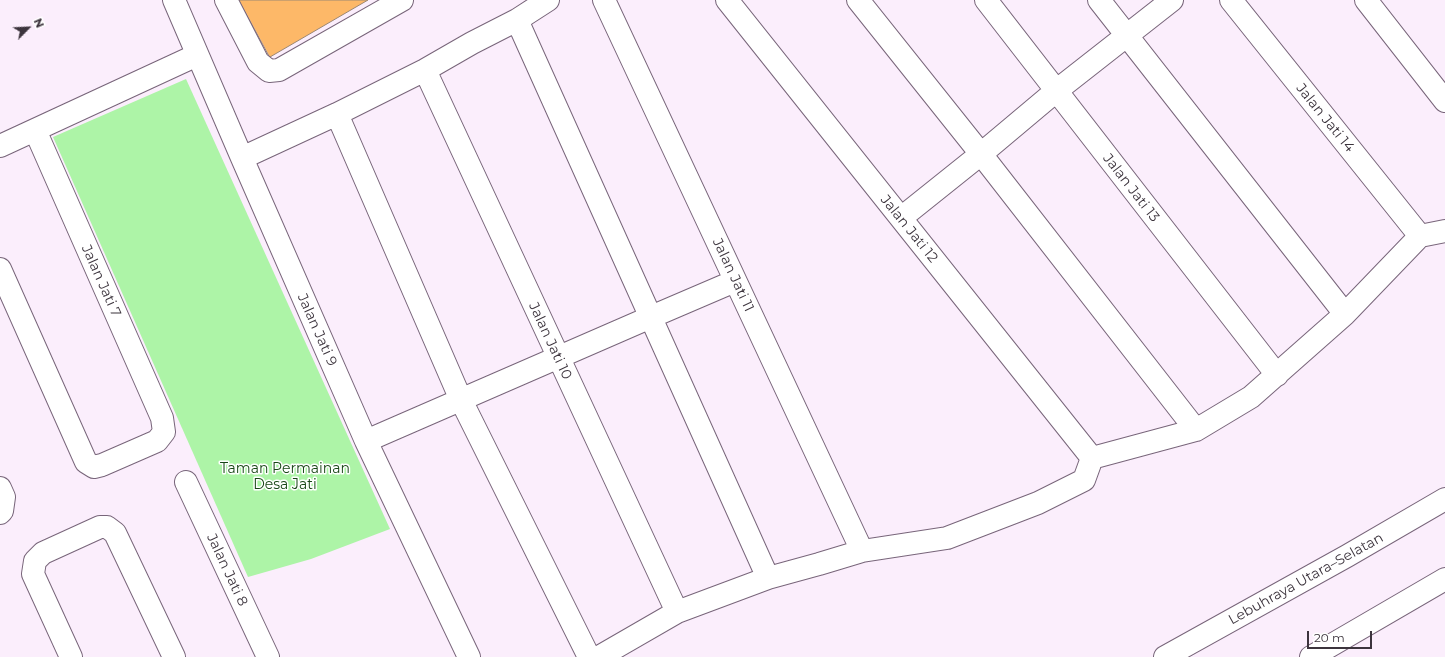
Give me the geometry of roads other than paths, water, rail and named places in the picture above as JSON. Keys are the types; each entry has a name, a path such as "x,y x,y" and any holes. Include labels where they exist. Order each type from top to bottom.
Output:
{"main road":[{"name":"Jalan Jati 9","path":"174,0 366,441 469,657"},
{"path":"226,0 258,62 269,71 279,70 402,0"},
{"path":"242,158 337,114 425,70 472,43 517,20 548,0"},
{"name":"Jalan Jati 11","path":"604,0 862,551"},
{"name":"Jalan Jati 12","path":"727,0 1092,458"},
{"path":"858,0 981,154 1196,430"},
{"name":"Jalan Jati 13","path":"986,0 1277,375"},
{"path":"1099,0 1345,314"},
{"path":"901,218 1056,91 1172,0"},
{"name":"Jalan Jati 14","path":"1231,0 1420,236"},
{"path":"1366,0 1445,101"},
{"path":"517,20 768,578"},
{"path":"0,146 197,55"},
{"name":"Jalan Jati 10","path":"425,70 677,612"},
{"path":"337,114 462,400 589,657"},
{"name":"Jalan Jati 7","path":"0,269 86,462 94,467 102,466 157,440 164,432 162,418 35,130"},
{"path":"599,657 677,612 768,578 862,551 947,538 1038,503 1084,480 1092,458 1196,430 1251,397 1277,375 1345,314 1420,236 1445,231"},
{"path":"366,441 651,316 735,281"},
{"name":"Jalan Jati 8","path":"186,482 268,657"},
{"path":"0,488 4,497 1,512"},
{"name":"Lebuhraya Utara–Selatan","path":"1165,657 1347,556 1445,499"},
{"path":"71,657 33,574 34,561 43,553 100,527 107,527 115,533 174,657"},
{"path":"1311,657 1445,579"}],"park label":[{"name":"Taman Permainan Desa Jati","path":"285,478"}]}
